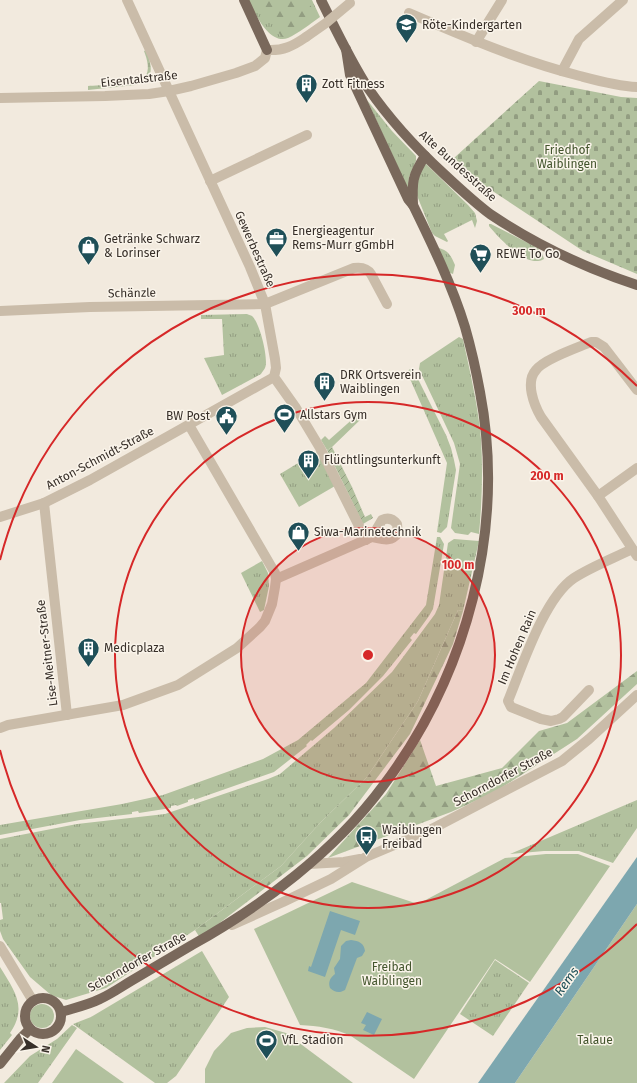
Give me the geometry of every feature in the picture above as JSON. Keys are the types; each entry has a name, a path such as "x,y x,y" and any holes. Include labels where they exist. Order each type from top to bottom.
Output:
{"main road":[{"path":"244,0 267,50"},
{"name":"Alte Bundesstraße","path":"321,0 368,88 384,110 407,138 479,205 522,234 609,276 637,285"},
{"path":"309,864 346,830 382,788 412,744 436,702 448,675 474,596 485,539 488,490 484,420 480,392 465,328 451,289 413,205 405,193 350,75 346,49"},
{"path":"413,205 412,184 414,176 425,156"},
{"name":"Schorndorfer Straße","path":"61,1012 99,1000 223,928 266,898 309,864"},
{"path":"39,998 50,999 59,1007 61,1012 60,1024 52,1032 40,1034 30,1029 27,1024 25,1014 26,1008 33,1000 39,998"},
{"path":"0,1064 30,1029"}],"street":[{"name":"Gewerbestraße","path":"127,0 250,267 265,304 354,268 360,267 369,270 387,304"},
{"path":"476,42 502,0"},
{"path":"562,71 579,39 623,0"},
{"path":"267,50 289,48 326,23 352,1"},
{"path":"409,13 476,42 562,71 621,86 637,87"},
{"name":"Eisentalstraße","path":"0,98 105,96 149,94 169,91 236,74 255,66 265,58 267,50"},
{"path":"210,181 307,135"},
{"path":"189,426 228,495 272,567 276,578 369,538 296,408 274,377 276,368 275,359 265,304"},
{"name":"Schänzle","path":"0,311 90,307 265,304"},
{"name":"Im Hohen Rain","path":"589,690 559,720 551,721 541,719 512,707 508,701 546,612 557,596 574,578 634,552 598,496 541,417 536,408 531,388 533,373 541,365 556,357 591,342 596,342 604,347 637,390"},
{"name":"Anton-Schmidt-Straße","path":"0,517 44,503 90,480 189,426 274,377"},
{"path":"598,496 637,468"},
{"name":"Anton-Schmidt-Straße","path":"44,503 52,587"},
{"name":"Lise-Meitner-Straße","path":"0,728 8,725 100,710 136,701 178,685 248,639 265,621 272,604 276,578"},
{"name":"Lise-Meitner-Straße","path":"52,587 67,715"},
{"name":"Schorndorfer Straße","path":"223,928 331,879 366,858 430,830 562,761 589,739 637,695"},
{"name":"Schorndorfer Straße","path":"309,864 344,862 366,858"},
{"path":"0,946 33,1000"}],"green space":[{"path":"248,0 312,0 320,17 292,36 281,39 275,37 269,32 259,20"},
{"path":"259,0 302,0 311,6 313,17 299,29 282,37 276,29 276,22 262,7"},
{"path":"146,50 150,61 151,72 142,83 88,90 88,86 134,82 144,78 148,68 144,51"},
{"name":"Friedhof Waiblingen","path":"539,81 621,97 637,98 637,274 583,251 485,186 454,158"},
{"path":"367,100 392,131 416,156 416,161 409,177 408,189"},
{"path":"426,164 475,213 477,221 475,228 472,220 444,234 448,241 447,242 432,233 416,193 416,181 424,165"},
{"path":"489,224 538,248 544,259 532,261 518,254 498,236"},
{"path":"439,248 447,252 452,259 455,265 453,274 448,272 438,250"},
{"path":"247,314 252,316 255,320 261,333 266,357 265,368 261,374 222,395 204,358 224,355 222,319 201,319 201,315"},
{"path":"459,337 463,339 474,389 480,426 482,451 482,486 479,534 471,532 468,535 455,533 451,528 460,464 454,443 419,369 420,363"},
{"path":"410,369 414,371 446,435 451,448 456,470 447,527 441,533 437,532 447,463 407,372"},
{"name":"DRK Ortsverein Waiblingen","path":"356,416 360,420 327,450 321,440 325,436 329,440"},
{"path":"332,447 365,517 371,514 373,518 363,524 327,450"},
{"name":"Flüchtlingsunterkunft","path":"318,451 335,486 299,507 280,474"},
{"path":"437,537 440,537 444,544 433,609 429,616 416,634 414,633 410,638 412,640 383,676 349,710 274,772 194,800 194,798 188,800 188,802 177,806 171,806 171,808 139,813 138,811 132,812 132,814 80,820 0,835 0,825 122,804 163,795 263,759 298,740 366,683 426,605"},
{"path":"454,539 479,541 463,611 458,610 418,701 367,777 319,824 281,866 195,930 106,988 66,1000 51,995 30,977 3,939 0,931 0,920 3,919 0,903 0,839 77,824 165,814 280,774 334,728 392,672 435,614 439,605 448,543"},
{"path":"262,561 268,573 269,586 264,610 260,612 241,573"},
{"path":"458,610 463,611 453,644 410,734 349,815 307,856 200,938 195,930 281,866 319,824 367,777 418,701"},
{"path":"637,671 637,684 577,739 495,792 451,812 328,858 386,794 420,740 436,786 502,768 539,731 567,723"},
{"path":"637,800 637,828 613,863 579,851 544,851 510,854"},
{"name":"Freibad Waiblingen","path":"546,854 578,854 610,866 530,982 495,959 414,1079 351,1036 326,1028 300,1025 254,929 352,882 418,904 505,858"},
{"name":"Talaue","path":"637,904 637,1083 515,1083"},
{"path":"202,951 229,997 176,1076 167,1083 155,1083 73,1024 91,1017"},
{"path":"495,960 529,983 493,1036 460,1014"},
{"path":"0,967 10,983 17,999 18,1015 10,1033 12,1035 0,1050"},
{"path":"42,1004 51,1007 54,1016 51,1025 42,1028 33,1025 30,1016 33,1007"},
{"path":"72,1025 77,1028 38,1083 4,1083 30,1056 57,1039"},
{"name":"VfL Stadion","path":"265,1027 286,1033 353,1083 205,1083 205,1069 214,1051 231,1033 247,1028"},
{"path":"76,1049 124,1083 52,1083"}],"water":[{"name":"Rems","path":"637,857 637,904 515,1083 478,1083"},
{"path":"330,911 360,921 355,935 341,930 325,977 308,971 309,966 311,967"},
{"path":"351,940 361,943 364,946 365,951 362,956 357,958 345,990 336,992 330,988 330,980 335,974 334,968 340,959 341,946 346,941"},
{"path":"367,1012 382,1019 374,1035 363,1030 366,1025 361,1023"}],"place":[{"name":"Röte-Kindergarten","path":"407,44"},
{"name":"Zott Fitness","path":"306,104"},
{"name":"Energieagentur Rems-Murr gGmbH","path":"276,258"},
{"name":"Getränke Schwarz & Lorinser","path":"89,266"},
{"name":"REWE To Go","path":"481,274"},
{"name":"DRK Ortsverein Waiblingen","path":"325,402"},
{"name":"Allstars Gym","path":"285,434"},
{"name":"BW Post","path":"226,436"},
{"name":"Flüchtlingsunterkunft","path":"308,480"},
{"name":"Siwa-Marinetechnik","path":"298,552"},
{"name":"Medicplaza","path":"89,668"},
{"name":"Waiblingen Freibad","path":"366,856"},
{"name":"VfL Stadion","path":"266,1060"}]}
